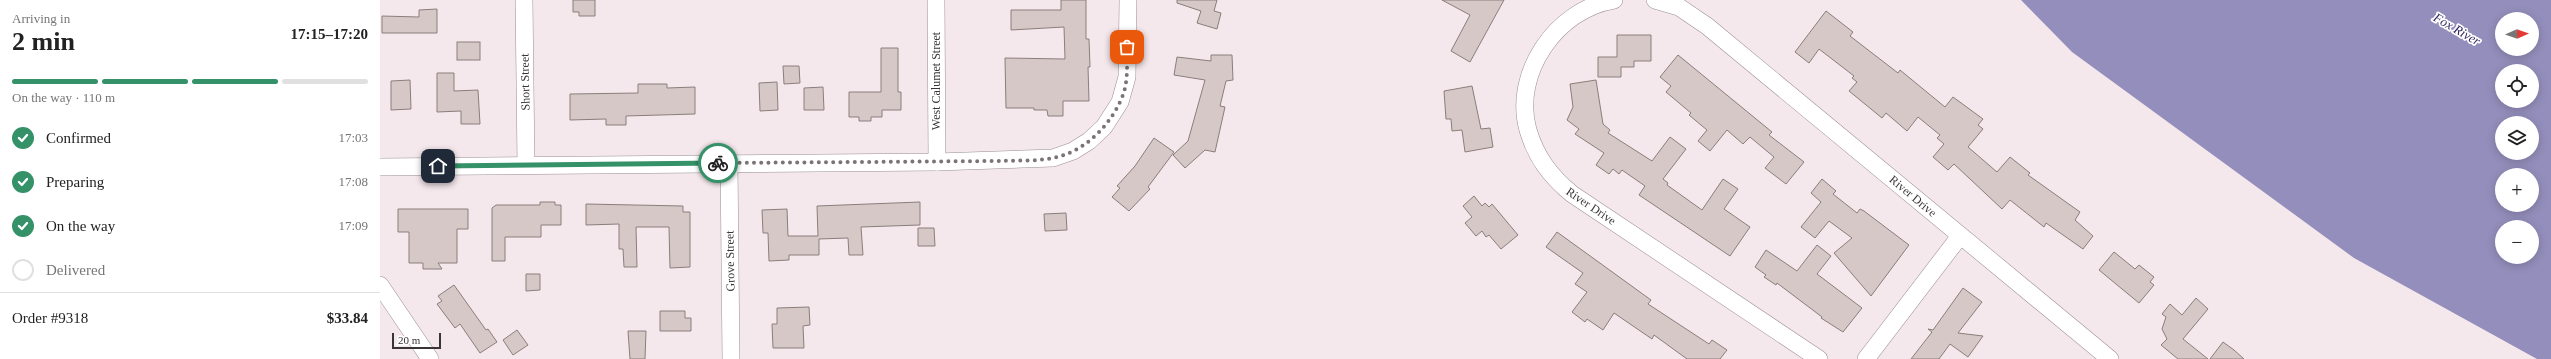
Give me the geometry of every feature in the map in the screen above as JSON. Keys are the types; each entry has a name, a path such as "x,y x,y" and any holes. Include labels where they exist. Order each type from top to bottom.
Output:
{"street":[{"name":"Short Street","path":"524,0 526,165"},
{"name":"West Calumet Street","path":"936,0 937,162"},
{"path":"380,168 526,165 937,162 1053,158 1073,151 1089,141 1104,127 1124,91 1127,77 1128,0"},
{"name":"River Drive","path":"1614,0 1594,5 1570,19 1554,34 1538,57 1528,86 1526,118 1533,142 1543,164 1549,173 1572,194 1819,359"},
{"name":"River Drive","path":"1655,0 1679,7 1707,26 2110,359"},
{"name":"Grove Street","path":"729,163 731,359"},
{"path":"1866,359 1960,236"},
{"path":"380,285 430,359"}],"water":[{"name":"Fox River","path":"2021,0 2551,0 2551,359 2537,359 2354,258 2072,52"}],"building":[{"path":"573,0 595,0 595,16 579,16 579,12 573,12"},
{"path":"1061,0 1086,0 1086,39 1089,39 1090,67 1088,67 1089,101 1063,101 1063,116 1048,116 1047,110 1034,110 1034,108 1006,108 1005,58 1065,59 1064,27 1011,30 1011,10 1061,10"},
{"path":"1177,0 1217,0 1214,11 1221,13 1217,29 1197,23 1201,11 1177,3"},
{"path":"1442,0 1504,0 1470,62 1451,51 1470,15"},
{"path":"437,9 437,33 382,33 382,16 419,17 419,10"},
{"path":"1826,11 1853,32 1850,36 1898,73 1900,70 1945,107 1953,97 1983,119 1978,125 1983,129 1968,147 1997,172 2010,157 2030,173 2028,175 2080,212 2075,220 2093,236 2083,249 2046,223 2044,227 2010,200 2002,209 1954,164 1948,170 1933,157 1944,144 1937,138 1940,135 1918,117 1907,131 1886,113 1882,118 1849,91 1857,82 1852,78 1854,76 1819,49 1809,63 1795,52"},
{"path":"1617,35 1651,35 1651,61 1634,61 1634,67 1621,67 1621,77 1598,77 1598,57 1617,57"},
{"path":"457,42 480,42 480,60 457,60"},
{"path":"881,48 898,48 898,92 901,92 901,110 882,110 882,117 871,117 871,121 859,121 859,117 849,117 849,92 881,92"},
{"path":"1211,55 1232,55 1233,80 1226,81 1220,106 1225,107 1215,152 1205,150 1185,168 1173,155 1188,141 1205,80 1174,75 1177,57 1211,61"},
{"path":"1678,55 1772,132 1769,135 1804,162 1786,184 1765,168 1774,157 1750,137 1743,144 1727,130 1710,151 1698,141 1707,130 1689,115 1691,113 1666,92 1671,86 1660,77"},
{"path":"783,66 799,66 800,83 784,84"},
{"path":"437,73 454,73 454,91 478,90 480,124 461,124 461,111 437,112"},
{"path":"410,80 411,109 391,110 391,81"},
{"path":"1596,80 1603,124 1610,130 1608,133 1652,161 1670,137 1686,149 1663,179 1668,183 1667,185 1702,210 1723,179 1738,189 1724,209 1750,227 1730,256 1639,195 1645,186 1622,170 1619,174 1613,169 1609,174 1596,165 1604,153 1575,134 1579,129 1567,120 1573,107 1570,84"},
{"path":"777,82 778,110 760,111 759,83"},
{"path":"638,84 667,84 667,88 695,87 695,114 626,116 626,125 606,125 606,119 570,120 570,94 638,93"},
{"path":"1472,86 1481,129 1490,128 1493,147 1465,152 1462,130 1452,131 1451,119 1446,119 1444,91"},
{"path":"823,87 824,110 804,110 804,88"},
{"path":"1154,138 1174,152 1148,187 1150,189 1129,211 1112,197 1120,188 1117,186 1135,166"},
{"path":"1822,179 1836,191 1833,194 1857,213 1860,209 1864,211 1909,245 1871,296 1834,253 1852,238 1829,221 1815,238 1801,227 1821,202 1811,193"},
{"path":"1474,196 1482,206 1485,203 1489,207 1492,204 1518,235 1501,249 1489,235 1486,237 1482,231 1476,236 1465,223 1472,217 1463,206"},
{"path":"540,202 555,202 555,205 561,205 561,225 541,225 541,237 505,237 505,261 492,261 492,208 496,205 540,205"},
{"path":"920,202 920,225 861,227 863,255 849,255 848,238 819,239 819,255 789,255 789,260 769,261 768,233 763,233 762,210 787,209 788,236 818,236 817,206"},
{"path":"586,204 683,206 683,212 690,212 690,267 670,268 669,227 636,227 637,267 624,267 623,249 619,249 619,224 586,225"},
{"path":"398,209 468,209 468,229 457,229 457,263 438,263 442,269 423,269 423,263 409,263 409,232 398,232"},
{"path":"1066,213 1067,230 1045,231 1044,214"},
{"path":"918,228 934,228 935,246 918,246"},
{"path":"1557,232 1651,300 1648,304 1709,344 1712,340 1727,350 1720,359 1687,359 1654,335 1652,339 1614,313 1603,330 1587,319 1585,322 1572,312 1587,292 1575,284 1583,273 1546,247"},
{"path":"1817,245 1831,256 1817,274 1862,308 1843,332 1821,318 1822,317 1777,283 1776,285 1764,277 1766,275 1755,267 1766,250 1797,271"},
{"path":"2114,252 2135,269 2139,265 2154,277 2150,282 2154,285 2139,303 2099,270"},
{"path":"526,274 540,274 540,290 526,291"},
{"path":"454,285 486,330 488,329 497,342 480,353 460,324 455,328 437,304 442,301 438,296"},
{"path":"1963,288 1982,302 1958,333 1983,336 1968,357 1950,344 1939,359 1911,359 1932,332 1928,329 1933,330"},
{"path":"2196,298 2208,309 2183,339 2208,359 2178,359 2161,345 2167,339 2162,329 2166,317 2162,314 2170,304 2182,315"},
{"path":"809,307 810,325 803,326 804,348 773,348 772,324 777,324 777,308"},
{"path":"660,311 685,311 685,318 691,318 691,331 660,331"},
{"path":"517,330 528,345 513,355 503,340"},
{"path":"628,331 646,331 645,359 630,359"},
{"path":"2223,342 2234,350 2244,359 2210,359"}],"way so far":[{"path":"718,163 1000,161 1032,160 1053,158 1064,155 1089,141 1104,127 1120,102 1127,77 1127,47"}],"route":[{"path":"438,166 718,163"}]}
